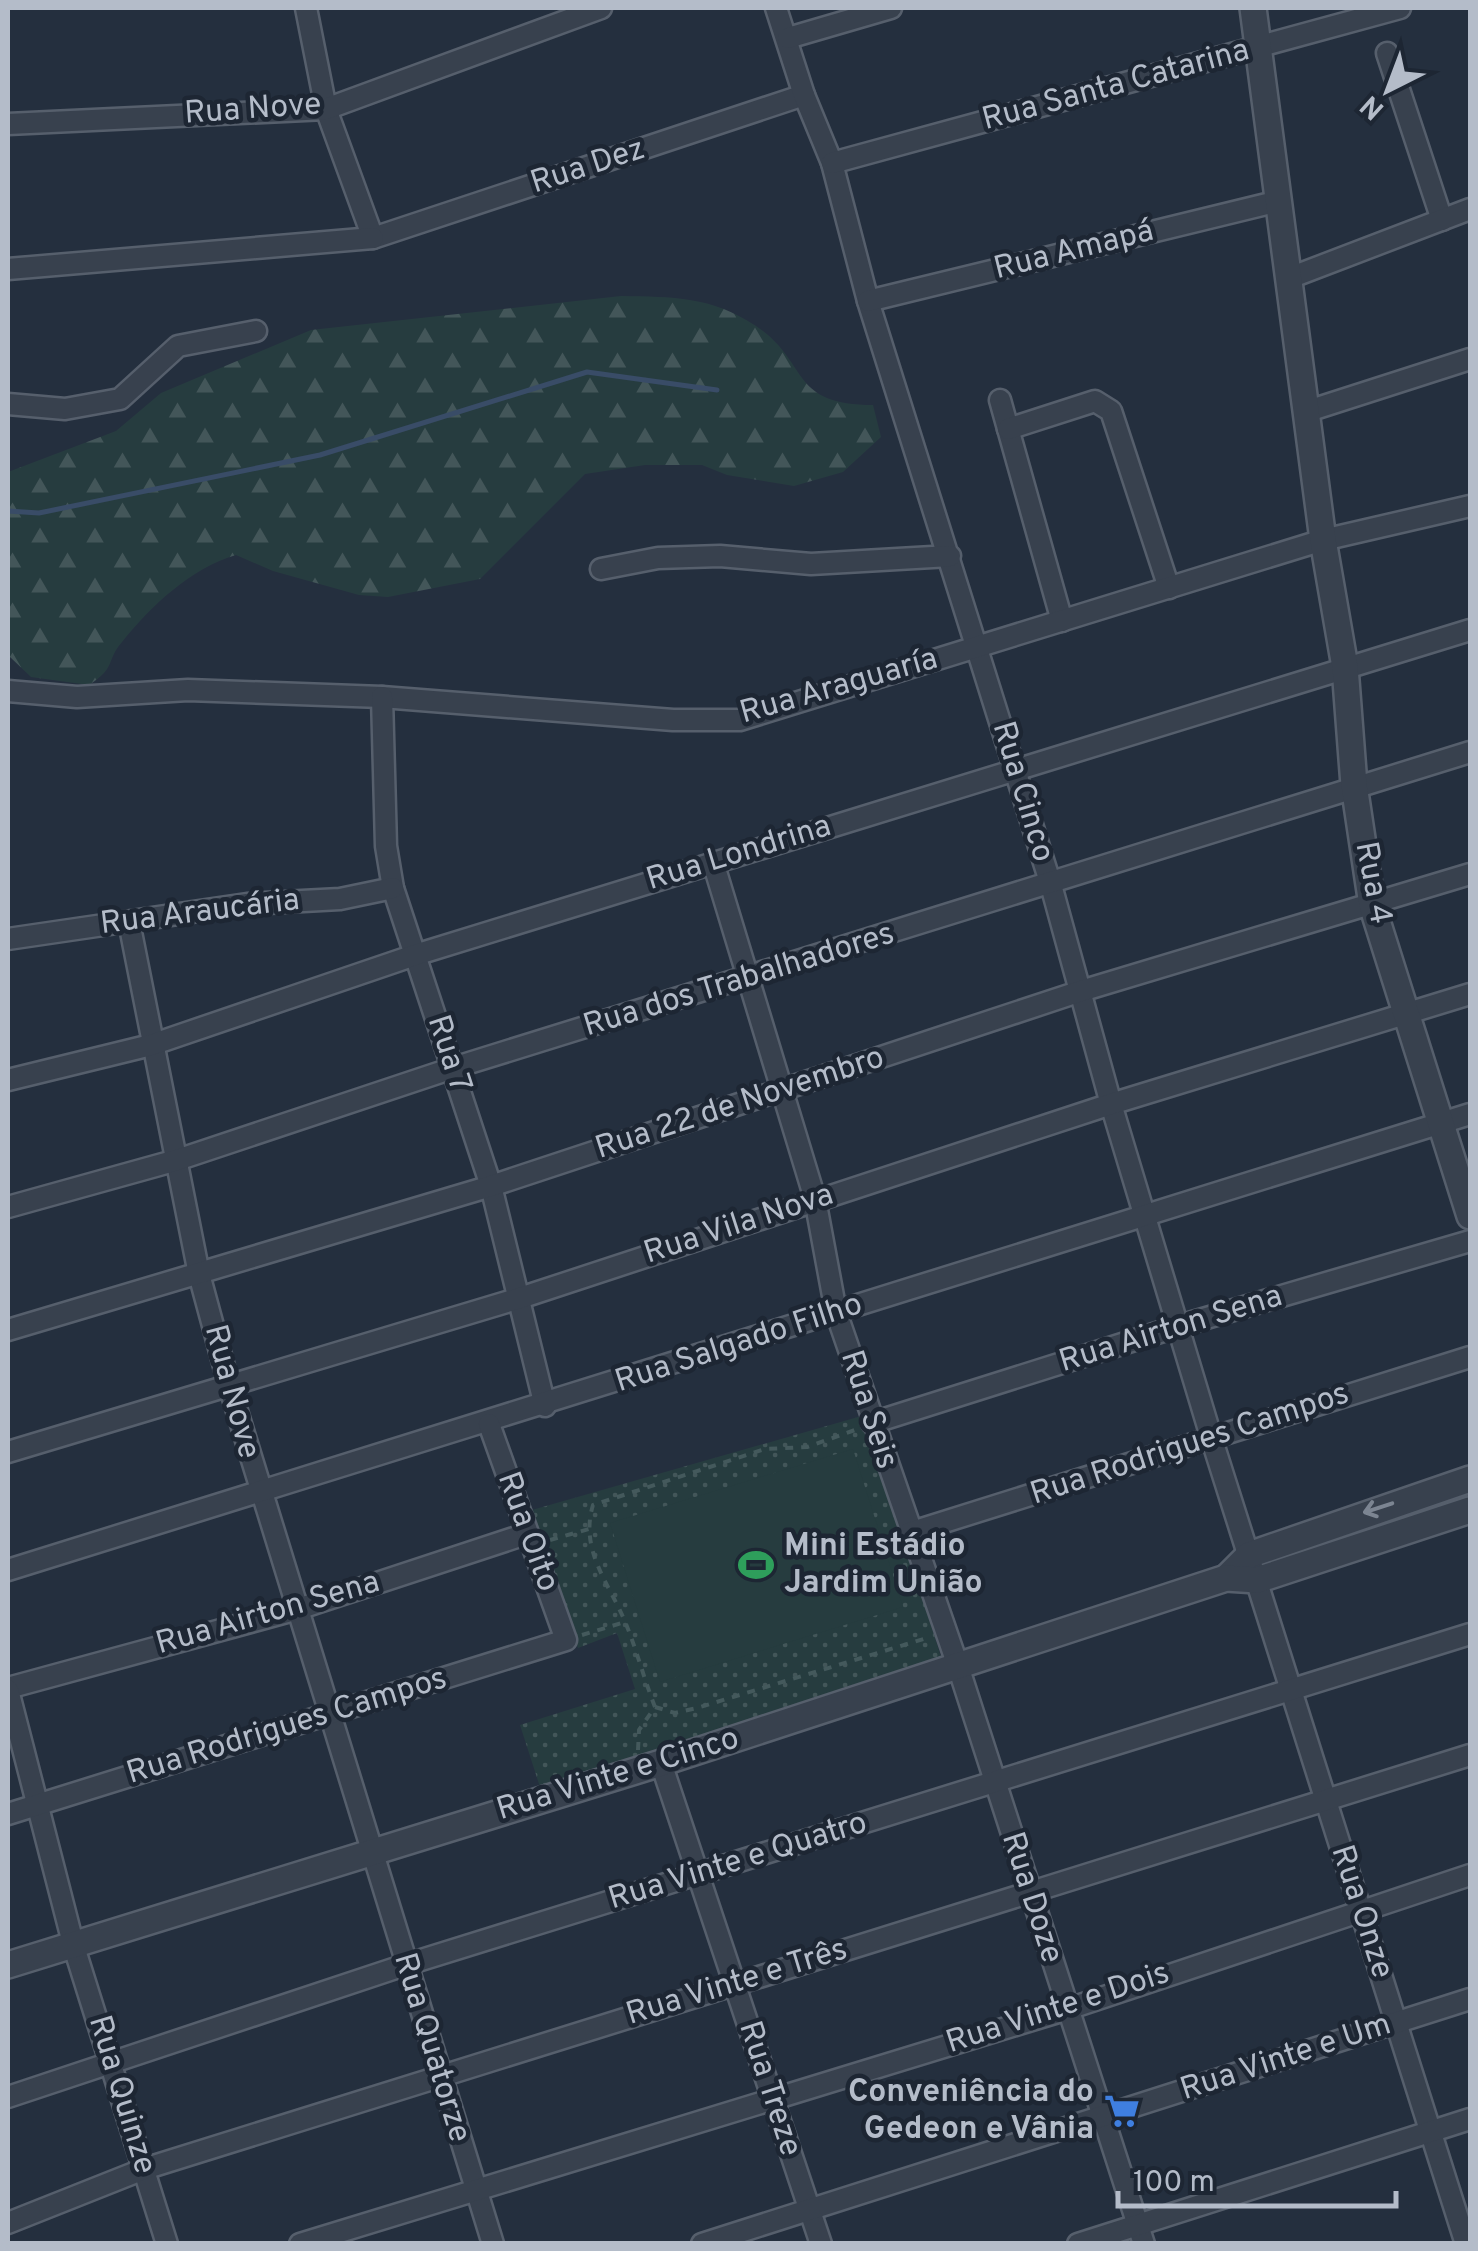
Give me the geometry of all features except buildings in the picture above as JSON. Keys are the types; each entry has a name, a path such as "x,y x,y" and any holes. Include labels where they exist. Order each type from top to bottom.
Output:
{"street":[{"path":"306,8 326,109 373,238"},
{"name":"Rua Nove","path":"8,124 326,109 601,8"},
{"name":"Rua Cinco","path":"776,8 804,95 832,162 868,300 1051,885 1110,1104 1257,1580"},
{"path":"788,38 891,8"},
{"name":"Rua 4","path":"1253,8 1292,277 1323,540 1344,667 1354,784 1372,905 1470,1216"},
{"name":"Rua Santa Catarina","path":"832,162 1400,8"},
{"path":"1387,53 1442,220"},
{"name":"Rua Dez","path":"8,269 373,238 804,95"},
{"name":"Rua Amapá","path":"868,300 1279,201"},
{"path":"1292,277 1470,209"},
{"path":"8,404 65,408 120,399 178,346 256,331"},
{"path":"1308,411 1470,359"},
{"path":"1000,400 1062,621"},
{"path":"1008,428 1095,401 1105,405 1114,420 1169,588"},
{"name":"Rua Araguaría","path":"8,691 77,697 188,690 382,697 673,720 740,720 1323,540 1470,506"},
{"path":"601,569 658,558 720,556 812,564 950,556"},
{"name":"Rua Londrina","path":"8,1080 151,1046 414,955 1470,630"},
{"name":"Rua 7","path":"382,697 386,846 393,888 491,1186 545,1406"},
{"name":"Rua dos Trabalhadores","path":"8,1207 178,1160 453,1068 1051,885 1354,784 1470,752"},
{"name":"Rua Seis","path":"713,862 815,1199 836,1312 958,1666"},
{"name":"Rua 22 de Novembro","path":"8,1330 491,1186 1082,991 1470,874"},
{"name":"Rua Araucária","path":"8,939 247,904 340,899 393,888"},
{"name":"Rua Nove","path":"130,922 198,1274 259,1494 298,1609 370,1852"},
{"name":"Rua Vila Nova","path":"8,1452 520,1298 1110,1104 1470,994"},
{"name":"Rua Salgado Filho","path":"8,1570 488,1424 1470,1114"},
{"name":"Rua Airton Sena","path":"872,1424 1179,1326 1470,1241"},
{"name":"Rua Rodrigues Campos","path":"909,1533 1470,1357"},
{"name":"Rua Oito","path":"488,1424 566,1640"},
{"name":"Rua Vinte e Cinco","path":"1226,1578 1248,1555 1470,1479"},
{"name":"Rua Vinte e Cinco","path":"8,1965 652,1766 1226,1578 1257,1580 1470,1510"},
{"name":"Rua Airton Sena","path":"8,1688 298,1609 528,1540"},
{"name":"Rua Onze","path":"1257,1580 1462,2241"},
{"name":"Rua Vinte e Quatro","path":"8,2097 405,1965 1292,1693 1470,1634"},
{"name":"Rua Rodrigues Campos","path":"8,1814 566,1640"},
{"name":"Rua Doze","path":"958,1666 1141,2234"},
{"path":"8,1688 34,1806 74,1947"},
{"name":"Rua Vinte e Três","path":"8,2222 144,2169 440,2074 1470,1755"},
{"name":"Rua Treze","path":"652,1766 698,1874 821,2244"},
{"name":"Rua Quatorze","path":"370,1852 493,2244"},
{"name":"Rua Vinte e Dois","path":"300,2244 1068,2009 1470,1875"},
{"name":"Rua Quinze","path":"74,1947 167,2244"},
{"name":"Rua Vinte e Um","path":"702,2244 1470,1999"},
{"path":"1078,2244 1141,2234 1470,2119"}],"path":[{"path":"655,1706 626,1622 602,1583 589,1529 592,1505 765,1449 807,1447 872,1424"},
{"path":"528,1540 589,1529"},
{"path":"566,1640 626,1622"},
{"path":"655,1706 675,1713 697,1708 946,1632"},
{"path":"652,1766 636,1742 638,1730 655,1706"}],"green space":[{"path":"621,296 691,300 739,316 773,340 803,379 826,398 873,405 881,437 843,472 794,486 727,475 702,465 645,465 585,474 480,579 388,597 359,595 273,571 236,555 203,569 159,602 122,642 104,674 89,685 31,677 10,657 8,472 116,431 161,393 311,330"},
{"path":"865,1415 942,1660 540,1787 520,1725 635,1689 617,1633 578,1648 532,1510"},
{"name":"Mini Estádio Jardim União","path":"853,1449 903,1607 660,1682 610,1523"}],"waterway":[{"path":"8,511 39,513 320,455 587,372 717,390"}],"place":[{"name":"Mini Estádio Jardim União","path":"756,1565"},
{"name":"Conveniência do Gedeon e Vânia","path":"1122,2111"}]}
